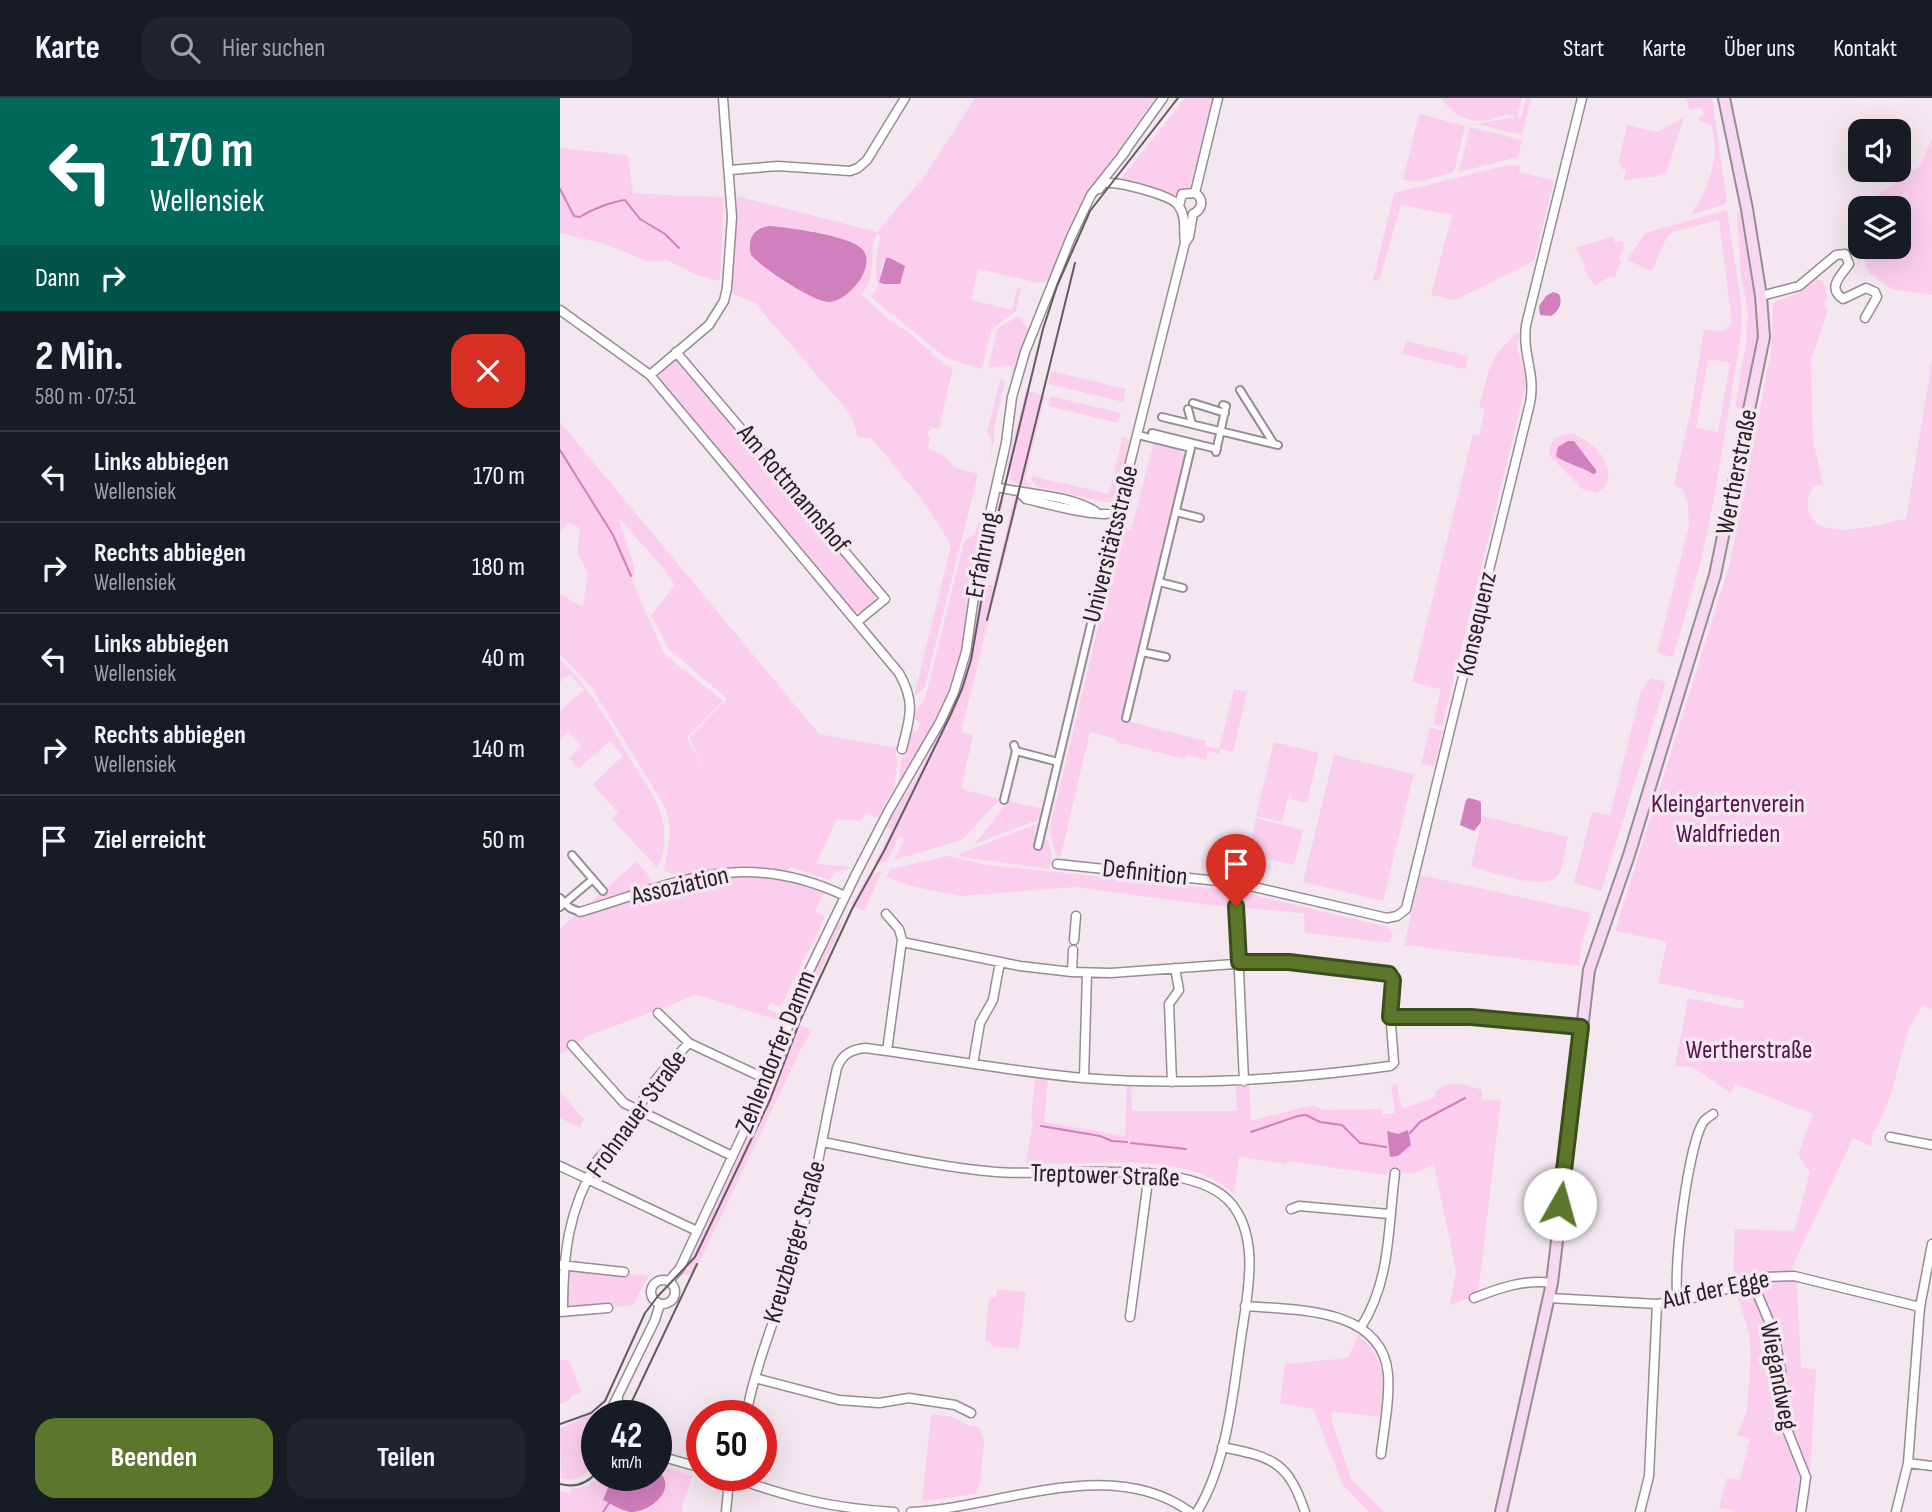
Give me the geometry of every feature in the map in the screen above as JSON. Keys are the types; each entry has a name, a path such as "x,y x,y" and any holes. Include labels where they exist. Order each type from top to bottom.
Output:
{"main road":[{"name":"Wertherstraße","path":"1501,1512 1552,1283 1591,961 1629,855 1723,545 1764,337 1761,296 1726,98"}],"street":[{"path":"650,375 709,325 724,301 732,217 723,98"},
{"path":"730,170 778,166 850,171 858,168 867,160 905,98"},
{"path":"1115,182 1113,172 1163,98"},
{"path":"1195,192 1218,98"},
{"name":"Konsequenz","path":"1397,916 1408,904 1530,403 1533,380 1525,350 1526,327 1582,98"},
{"path":"1089,201 1104,177 1125,152"},
{"path":"1089,201 1104,183 1115,182 1164,196 1193,214 1202,204 1195,192"},
{"path":"1181,209 1182,194 1195,192"},
{"name":"Erfahrung","path":"845,896 889,810 940,722 958,680 967,652 979,562 1006,443 1010,408 1025,352 1071,237 1089,201"},
{"name":"Universitätsstraße","path":"1181,209 1185,243"},
{"name":"Universitätsstraße","path":"1038,846 1115,523 1114,515 1120,507 1193,214"},
{"path":"1761,296 1799,286 1836,255 1845,254 1849,264 1836,282 1835,289 1843,299 1866,288 1875,292 1877,297 1865,318"},
{"name":"Am Rottmannshof","path":"560,310 650,375 900,673 911,705 911,724 902,749"},
{"name":"Am Rottmannshof","path":"676,352 885,599 857,622"},
{"path":"1162,419 1276,444 1240,390"},
{"path":"1152,433 1215,450 1225,413 1226,406 1223,405"},
{"path":"1192,424 1190,406 1225,413"},
{"path":"1138,435 1202,449"},
{"path":"1126,718 1191,448"},
{"path":"997,487 1072,502 1097,513 1114,515"},
{"path":"1176,512 1200,518"},
{"path":"1159,582 1183,588"},
{"path":"1142,652 1166,657"},
{"path":"1004,800 1015,748 1058,762"},
{"path":"572,855 603,891"},
{"name":"Definition","path":"1057,864 1237,883 1387,918 1397,916"},
{"name":"Assoziation","path":"562,903 580,912 693,877 759,871 812,882 845,896"},
{"path":"562,903 593,879"},
{"name":"Zehlendorfer Damm","path":"669,1281 680,1268 780,1055 796,998 845,896"},
{"path":"1236,906 1244,1081"},
{"path":"886,914 899,929 902,942 887,1051 973,1065 1084,1078 1172,1082 1244,1081 1320,1075 1392,1065 1395,1060 1390,1017 1393,980 1389,974 1289,962 1239,962 1087,973 1000,962 902,942"},
{"path":"1072,972 1076,916"},
{"path":"973,1065 980,1023 993,1000 1000,962"},
{"path":"1172,1082 1169,1004 1179,990 1175,968"},
{"path":"1084,1078 1087,973"},
{"path":"658,1013 689,1043 768,1080"},
{"path":"1390,1017 1479,1018 1581,1027"},
{"name":"Frohnauer Straße","path":"608,1308 562,1312 561,1265 570,1224 588,1179 602,1154 627,1136 650,1088 689,1043"},
{"path":"572,1045 624,1103 732,1156"},
{"name":"Kreuzberger Straße","path":"750,1400 795,1257 823,1142 837,1068 842,1058 853,1050 866,1048 887,1051"},
{"path":"1678,1301 1677,1258 1690,1162 1704,1121 1713,1114"},
{"path":"1891,1137 1932,1145"},
{"name":"Treptower Straße","path":"823,1142 996,1172 1149,1173 1185,1178 1202,1183 1229,1201 1241,1219 1249,1253 1245,1306 1222,1447 1212,1483 1197,1512"},
{"path":"560,1166 697,1231"},
{"path":"1130,1317 1149,1173"},
{"path":"1360,1327 1373,1307 1382,1280 1395,1173"},
{"path":"1291,1209 1298,1206 1390,1214"},
{"path":"1896,1512 1908,1463 1920,1307 1932,1244"},
{"path":"561,1265 624,1272"},
{"name":"Auf der Egge","path":"1549,1298 1657,1304 1752,1281 1794,1276 1920,1307"},
{"path":"659,1280 669,1281 675,1291 673,1298 668,1304 660,1304 652,1298 651,1287 659,1280"},
{"name":"Wiegandweg","path":"1752,1281 1774,1333 1781,1371 1784,1422 1806,1477 1801,1512"},
{"path":"1474,1298 1516,1284 1552,1283"},
{"path":"617,1400 660,1304"},
{"path":"1640,1512 1649,1476 1657,1304"},
{"path":"1245,1306 1326,1314 1360,1327 1379,1348 1388,1370 1381,1454"},
{"path":"755,1378 839,1400 879,1403 909,1398 955,1405 971,1413"},
{"path":"618,1400 619,1396"},
{"path":"1222,1447 1266,1458 1280,1466 1293,1480 1305,1512"},
{"path":"1908,1463 1932,1466"},
{"path":"911,1512 987,1507 1053,1488 1101,1485 1157,1494 1190,1512"},
{"path":"726,1512 728,1491"},
{"path":"776,1491 806,1501 852,1509 894,1512"}],"green space":[{"path":"975,98 1155,98 1084,199 1048,280 1039,283 978,269 971,300 1012,310 1017,288 1021,289 1016,311 991,330 982,369 946,358 871,297 878,286 876,261 881,236 877,233 874,240 870,280 861,294 945,365 953,368 939,428 932,428 927,433 930,439 928,448 942,455 956,468 978,474 925,687 916,695 951,546 934,517 904,477 872,439 858,437 851,415 755,303 732,294 737,196 877,232 926,174","holes":["779,227 807,230 841,239 860,279 847,294 830,302 813,297 789,284 751,255 749,244 752,235","887,258 904,265 899,284 879,282 883,261"]},
{"path":"1185,98 1214,98 1194,188 1182,190 1175,199 1126,183 1121,179"},
{"path":"1441,98 1522,98 1517,117 1521,118 1526,98 1531,98 1522,135 1477,124 1516,117 1505,115 1475,121 1450,109"},
{"path":"1686,98 1712,98 1727,202 1691,215 1709,179 1715,142 1711,125 1698,120 1704,115 1701,107 1690,110"},
{"path":"1419,114 1465,126 1454,172 1418,182 1403,180"},
{"path":"1684,117 1667,171 1657,176 1624,180 1626,170 1620,168 1621,164 1618,163 1627,125 1657,132"},
{"path":"1470,127 1522,140 1518,157 1459,172"},
{"path":"1932,139 1932,295 1891,289 1869,273 1864,259 1911,259 1911,196 1876,196 1896,182 1911,182 1911,172 1920,166"},
{"path":"560,148 628,155 633,193 724,197 720,281 696,275 667,260 650,262 602,243 560,233"},
{"path":"1509,165 1520,166 1519,172 1554,180 1534,261 1455,300 1431,295 1452,215 1401,205 1379,281 1373,280 1394,193"},
{"path":"1727,210 1742,309 1741,335 1715,494 1701,561 1673,657 1657,653 1689,525 1688,503 1683,490 1674,484 1691,410 1704,329 1723,331 1732,323 1719,220 1672,232 1666,239 1652,271 1627,260 1645,233","holes":["1708,359 1730,363 1718,432 1696,428"]},
{"path":"1743,212 1759,326 1744,407 1740,409 1735,406 1746,343 1748,312 1741,274 1737,213"},
{"path":"1613,236 1615,243 1623,241 1624,248 1619,258 1621,263 1614,278 1611,276 1595,285 1575,248"},
{"name":"Kleingartenverein Waldfrieden","path":"1817,278 1823,281 1827,297 1824,304 1828,310 1809,366 1813,440 1823,484 1814,486 1808,498 1809,512 1815,522 1825,527 1852,529 1906,519 1932,360 1932,1009 1923,1005 1911,1024 1890,1098 1877,1129 1873,1131 1871,1146 1853,1138 1792,1272 1733,1281 1735,1229 1794,1231 1810,1172 1798,1155 1813,1114 1735,1084 1731,1093 1691,1066 1675,1067 1688,998 1743,1009 1744,1001 1658,983 1667,942 1615,931 1730,563 1771,352 1773,303 1800,292"},
{"path":"1018,316 1028,328 1013,375 1010,365 988,368 998,328"},
{"path":"1516,333 1519,334 1517,347 1527,381 1442,727 1433,724 1441,689 1412,682 1473,434 1479,435 1485,409 1479,407 1489,370 1496,355"},
{"path":"1406,341 1468,356 1465,369 1402,354"},
{"path":"675,360 680,361 875,592 874,603 863,612 853,612 659,381 661,369"},
{"path":"1051,371 1126,389 1123,402 1048,384"},
{"path":"1000,380 1005,381 989,460 992,441 987,432"},
{"path":"1026,390 1045,395 1025,479 1033,488 1017,484 1009,478 1010,471 1006,470"},
{"path":"1050,396 1121,413 1118,423 1048,406"},
{"path":"560,422 819,734 894,747 898,743 894,788 877,818 866,812 861,821 837,819 816,864 851,867 834,873 830,880 790,867 788,871 728,867 688,874 664,871 670,832 665,807 592,688 560,654 560,594 583,607 588,573 577,552 580,528 568,523 560,532 560,451 611,534 629,571 613,534 560,449","holes":["618,517 675,585 651,615 668,648 727,699 689,738 715,792 687,737 723,701 665,655 632,581 635,569"]},
{"path":"1572,433 1590,443 1606,463 1607,483 1596,493 1582,489 1549,455 1552,442","holes":["1568,441 1574,441 1583,453 1588,471 1566,463"]},
{"path":"1123,436 1130,441 1120,483 1111,502 1036,486 1032,481 1032,476 1109,494"},
{"path":"1154,442 1176,447 1185,458 1122,720 1206,741 1205,746 1219,749 1234,689 1247,692 1233,752 1220,749 1219,754 1208,751 1206,760 1187,755 1185,759 1116,742 1116,739 1090,732 1062,851 1060,857 1057,857 1049,831 1122,528 1131,530"},
{"path":"1014,498 1019,498 961,732 973,735 961,789 1000,799 962,840 894,860 905,839 899,836 887,861 874,864 892,830 884,826 917,777 965,675 983,568 998,504 1004,499 985,583 993,586"},
{"path":"978,521 980,524 967,618 956,673 937,718 898,789 908,734 918,730 920,722 913,718 913,714 925,699 964,541 975,534"},
{"path":"560,660 572,671 601,710 657,802 663,821 664,849 657,868 612,819 618,813 593,784 623,756 610,741 579,768 569,758 581,746 569,732 560,740 560,711 584,690 570,674 560,682"},
{"path":"1651,678 1666,682 1601,891 1574,883 1592,812 1610,815 1641,691"},
{"path":"1430,727 1443,731 1434,767 1421,764"},
{"path":"1274,742 1319,753 1307,803 1291,799 1292,795 1289,794 1282,822 1256,816"},
{"path":"1334,755 1414,774 1383,901 1303,882"},
{"path":"1008,801 1041,808 1038,820 975,844"},
{"path":"1483,816 1568,837 1559,874 1553,880 1531,882 1471,866"},
{"path":"1256,818 1303,830 1294,865 1248,854"},
{"path":"1037,824 1034,836 1047,839 1052,855 1049,869 961,857 959,854"},
{"path":"948,856 987,865 1232,890 1388,927 1393,933 1390,943 1305,933 1304,913 1208,905 1075,887 961,896 911,886 887,877 890,869"},
{"path":"637,861 652,880 649,888 588,905"},
{"path":"882,871 864,911 851,905 868,875"},
{"path":"757,875 782,878 825,891 815,911 825,917 781,1007 770,1002 767,1008 782,1016 781,1021 695,994 588,1036 560,1054 560,929 573,917 703,879"},
{"path":"1420,875 1592,913 1581,945 1579,966 1404,945"},
{"path":"837,922 842,924 800,1017 794,1014 799,998"},
{"path":"793,1022 812,1030 693,1275 681,1275 774,1083 772,1081 786,1052"},
{"path":"1035,1078 1048,1080 1044,1122 1125,1136 1127,1086 1131,1086 1132,1111 1237,1111 1236,1086 1249,1085 1251,1121 1313,1105 1323,1110 1381,1109 1382,1115 1395,1113 1391,1085 1397,1084 1402,1109 1435,1097 1435,1092 1452,1084 1463,1084 1482,1090 1482,1101 1501,1099 1478,1295 1450,1305 1456,1272 1434,1165 1411,1174 1393,1170 1384,1175 1239,1157 1234,1194 1214,1180 1190,1170 1163,1165 1106,1162 1026,1163 1033,1120"},
{"path":"560,1092 584,1119 580,1128 560,1118"},
{"path":"569,1270 649,1275 633,1305 571,1308 566,1303"},
{"path":"1780,1280 1797,1281 1801,1368 1816,1369 1810,1476 1796,1447 1785,1413 1784,1382 1757,1285"},
{"path":"1749,1288 1772,1342 1783,1433 1800,1466 1802,1480 1797,1512 1733,1512 1719,1508 1727,1478 1740,1480 1750,1438 1737,1435 1747,1410 1751,1356 1749,1333 1735,1289"},
{"path":"997,1289 1026,1292 1019,1349 991,1346 991,1342 985,1341 989,1297 996,1297"},
{"path":"1358,1335 1374,1352 1382,1372 1381,1417 1333,1412 1331,1419 1351,1479 1384,1512 1369,1512 1343,1485 1313,1409 1280,1403 1285,1364 1348,1358"},
{"path":"560,1360 569,1360 582,1392 560,1404"},
{"path":"931,1414 953,1417 979,1427 984,1442 980,1483 975,1494 922,1501"},
{"path":"581,1419 581,1476 577,1478 561,1478 560,1429"},
{"path":"672,1469 686,1474 688,1491 682,1506 683,1512 560,1512 560,1491 569,1493 571,1489 672,1491"}],"shaded area":[{"path":"769,226 819,233 857,245 866,257 862,277 850,291 830,302 801,291 751,255 752,236 759,229"},
{"path":"886,258 905,266 900,284 879,282"},
{"path":"1553,292 1560,297 1558,309 1551,316 1540,315 1539,306 1546,296"},
{"path":"1568,441 1574,441 1596,473 1556,456 1558,447"},
{"path":"1469,798 1481,803 1481,822 1474,831 1460,825 1466,800"},
{"path":"1408,1130 1411,1145 1398,1156 1390,1157 1387,1131 1398,1134"},
{"path":"607,1491 664,1491 655,1503 639,1511 630,1512 603,1500"}],"waterway":[{"path":"560,189 574,216 580,217 602,206 625,200 640,219 665,234 679,248"},
{"path":"560,450 613,535 631,576"},
{"path":"1410,1133 1420,1122 1465,1098"},
{"path":"1251,1132 1306,1115 1320,1122 1342,1125 1360,1143 1386,1147"},
{"path":"1041,1126 1127,1142"},
{"path":"1131,1143 1186,1149"},
{"path":"603,1512 609,1503"}],"tram line":[{"path":"560,1424 591,1413 605,1401 645,1313 695,1257 770,1100 800,1021 852,909 884,851 950,716 971,660 992,539 1043,329 1057,286 1090,211 1178,98"},
{"path":"987,620 1075,263"},
{"path":"633,1400 697,1264"},
{"path":"560,1484 571,1486 581,1483"}],"route":[{"path":"1236,906 1239,962 1289,962 1389,974 1393,980 1390,1017 1471,1017 1581,1027 1560,1204"}]}
